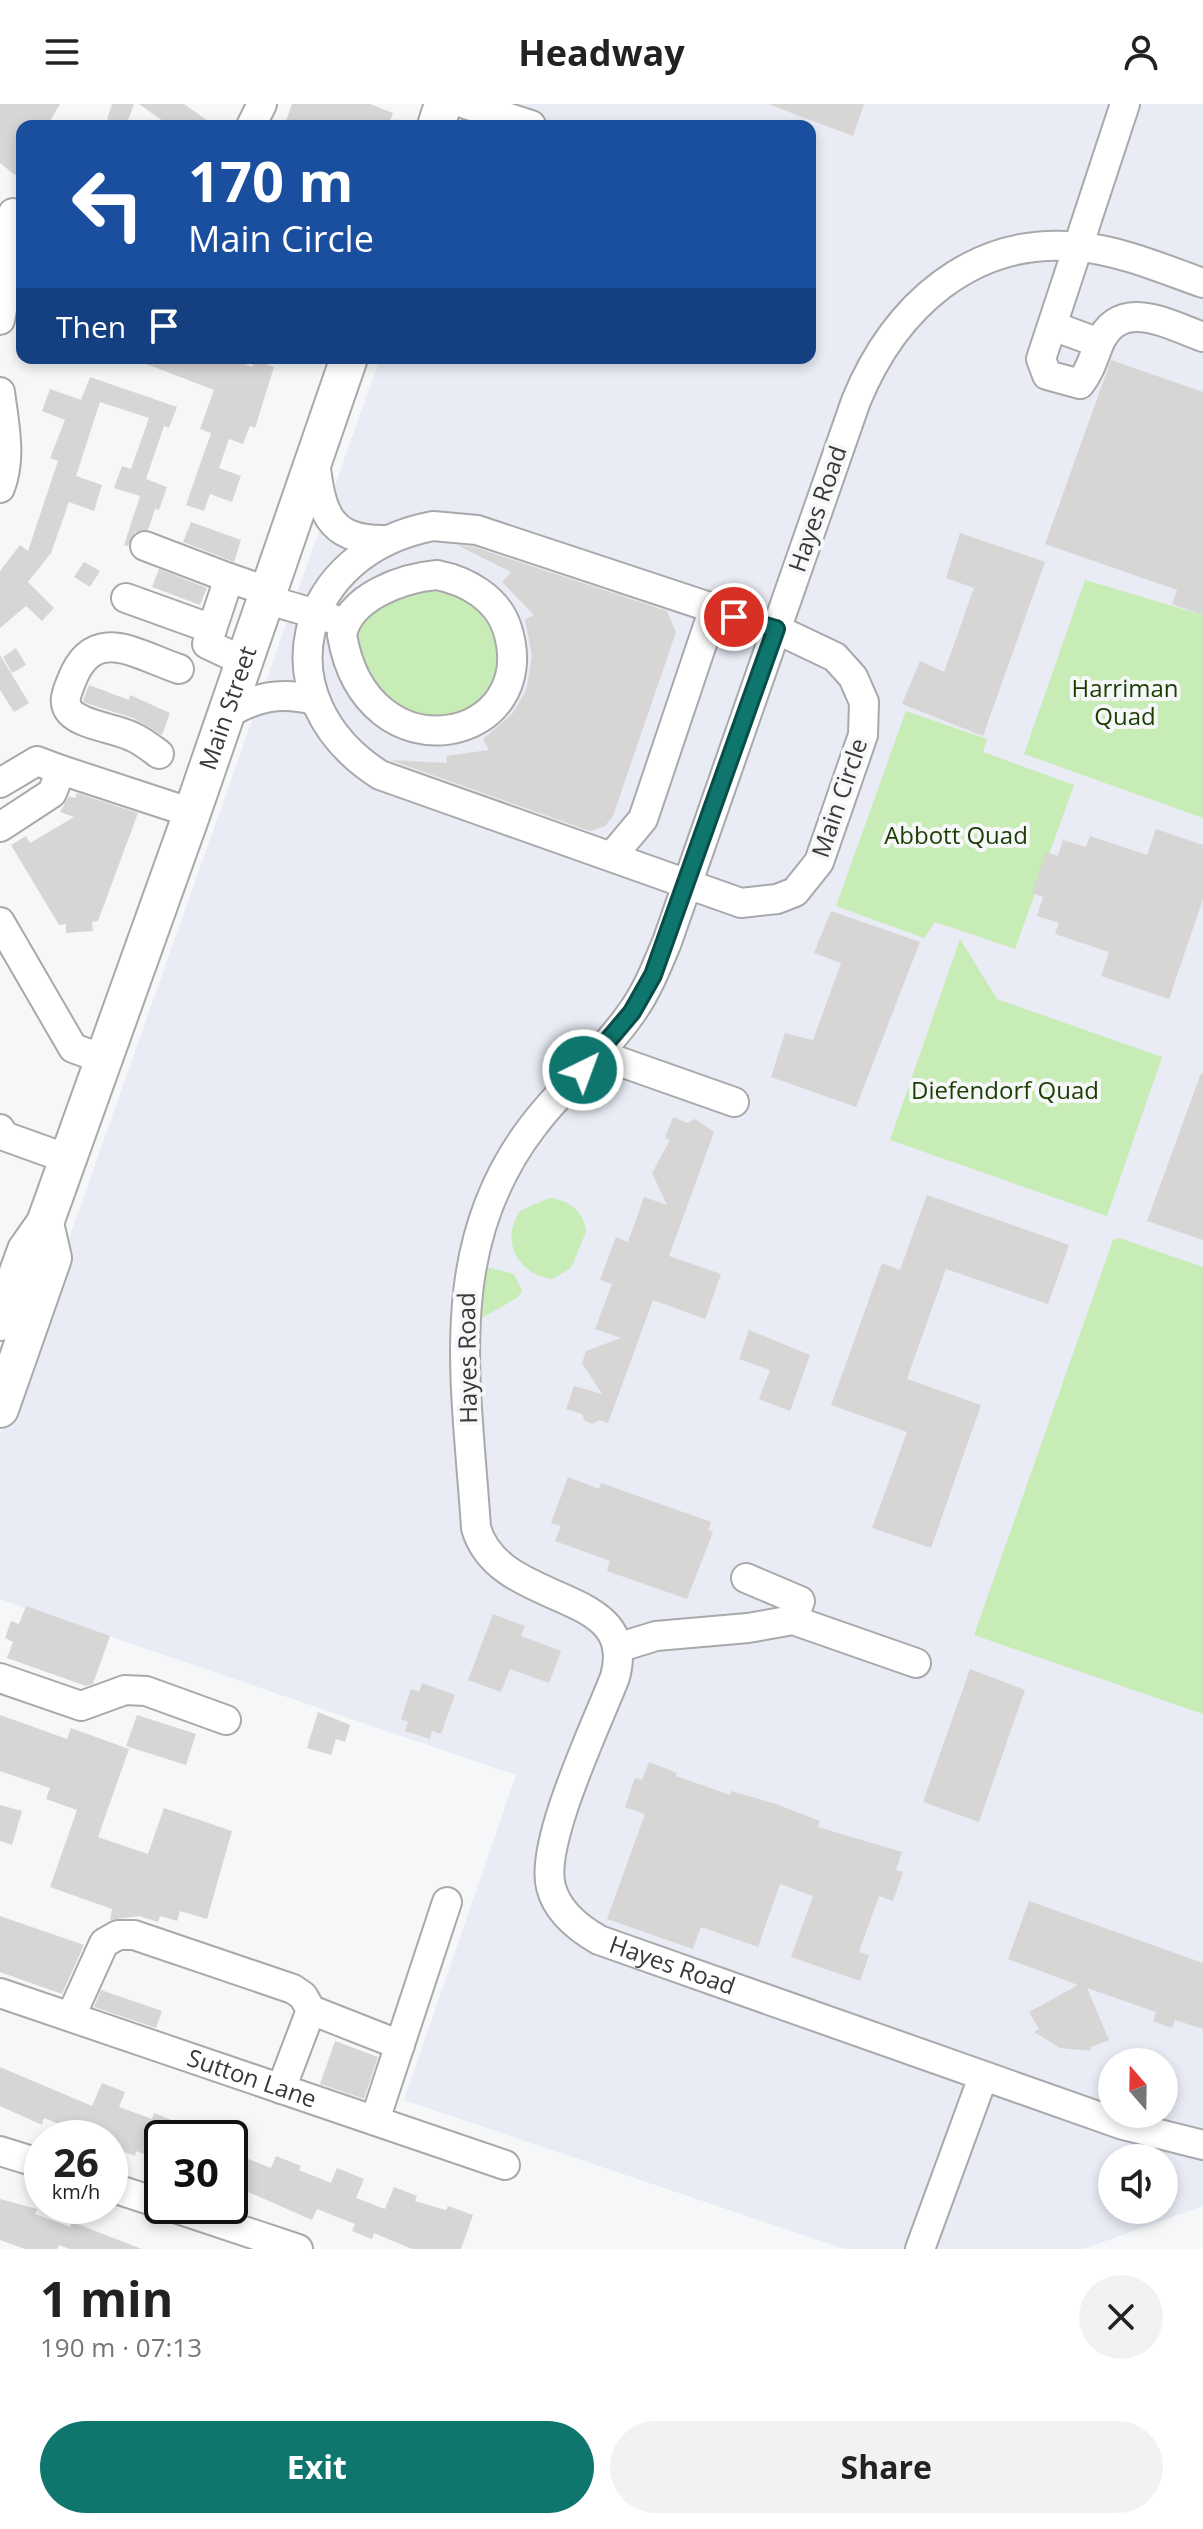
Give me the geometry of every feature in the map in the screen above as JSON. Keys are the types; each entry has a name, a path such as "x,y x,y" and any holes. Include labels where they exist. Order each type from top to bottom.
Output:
{"main road":[{"name":"Main Street","path":"0,1322 26,1250 45,1223 192,813 347,364"},
{"path":"0,1409 53,1258 45,1223"}],"street":[{"path":"465,104 515,120"},
{"path":"1125,104 1041,359 1047,375 1080,384 1090,372 1099,343 1117,320 1129,315 1141,315 1203,337"},
{"path":"0,320 13,251 9,226"},
{"name":"Hayes Road","path":"1203,283 1141,261 1078,246 1032,249 969,267 941,284 900,322 875,356 861,388 667,942 644,992 598,1054 531,1128 500,1178 474,1242 463,1332 476,1528 481,1545 507,1573 600,1617 612,1633 617,1648 615,1677 571,1788 552,1853 551,1886 565,1914 578,1928 599,1940 983,2077 1164,2138 1203,2145"},
{"path":"1053,326 1099,343"},
{"path":"0,394 6,438 4,477 0,488"},
{"path":"315,461 318,488 331,522 350,537 383,540"},
{"name":"Main Circle","path":"433,526 477,530 713,611 776,629 835,657 853,677 864,702 863,735 819,862 795,892 777,899 741,903 380,775 339,743 314,700 308,649 315,614 329,587 383,540 433,526"},
{"path":"145,546 344,623"},
{"path":"426,576 452,579 484,596 503,619 511,650 508,684 492,707 471,722 444,732 408,728 382,714 365,692 344,649 344,623 362,603 399,584 426,576"},
{"path":"229,578 207,644 243,661"},
{"path":"126,598 212,629"},
{"path":"612,856 643,819 713,611"},
{"path":"159,754 135,737 73,714 66,705 67,694 80,660 97,649 114,647 179,669"},
{"path":"224,716 242,704 269,696 292,694 314,700"},
{"path":"0,783 37,761 192,813"},
{"path":"0,827 52,793 61,770"},
{"path":"0,922 73,1048 103,1059"},
{"path":"598,1054 734,1102"},
{"path":"1,1135 68,1159"},
{"path":"746,1578 800,1601 793,1620"},
{"path":"617,1648 656,1636 748,1628 793,1620 916,1663"},
{"path":"0,1678 81,1706 125,1690 146,1691 226,1720"},
{"path":"375,2120 447,1902"},
{"path":"71,2016 104,1943 118,1935 134,1935 293,1989 303,1996 311,2010 400,2045"},
{"name":"Sutton Lane","path":"0,1993 505,2165"},
{"path":"281,2089 311,2010"},
{"path":"920,2249 983,2077"},
{"path":"0,2151 24,2158"},
{"path":"223,2224 298,2249"}],"shaded area":[{"path":"470,104 1203,104 1203,2206 1178,2215 1178,2144 1098,2144 1098,2224 1153,2224 1083,2249 845,2249 404,2100 516,1775 0,1599 0,1434 378,364 816,364 816,120 464,120"}],"green space":[{"name":"Harriman Quad","path":"1085,580 1203,615 1203,818 1024,754"},
{"path":"424,591 442,592 469,600 486,616 492,628 497,659 494,680 482,697 457,714 432,718 407,710 386,694 369,674 360,652 359,631 368,615"},
{"name":"Abbott Quad","path":"906,711 987,739 983,752 1074,785 1015,949 935,922 924,938 836,906"},
{"name":"Diefendorf Quad","path":"960,939 997,999 1162,1057 1107,1216 890,1140"},
{"path":"549,1198 575,1208 583,1219 586,1232 571,1268 552,1279 540,1276 521,1263 512,1244 514,1222 520,1211"},
{"path":"1119,1238 1203,1267 1203,1714 974,1635 1113,1240"},
{"path":"481,1266 514,1274 522,1291 517,1298 478,1320"}],"building":[{"path":"0,104 60,104 51,120 16,120 15,175 0,163"},
{"path":"112,104 134,104 128,120 107,119"},
{"path":"139,104 184,104 207,120 162,120"},
{"path":"292,104 370,104 393,113 390,120 286,120"},
{"path":"768,104 864,104 853,136"},
{"path":"1111,360 1203,392 1203,615 1172,604 1177,590 1045,544"},
{"path":"147,364 244,364 252,367 253,364 266,364 274,367 255,428 250,426 243,444 229,439 219,468 241,476 232,502 210,494 204,511 186,505 211,433 200,429 214,390"},
{"path":"90,377 177,407 169,428 164,426 146,479 167,487 159,510 155,509 148,530 135,532 128,546 124,545 140,496 114,488 122,466 131,469 149,418 100,402 76,476 102,485 94,511 69,502 51,553 28,582 54,608 42,621 26,606 0,628 0,571 20,545 28,551 58,461 50,458 65,420 42,411 50,389 81,400"},
{"path":"191,522 241,540 234,562 183,542"},
{"path":"960,533 1045,562 983,736 902,704 920,661 944,672 974,588 946,578"},
{"path":"457,545 474,547 667,611 676,632 613,816 605,826 590,831 390,760 447,763 446,756 489,750 483,739 512,714 526,691 532,656 525,619 534,615 502,582 511,572"},
{"path":"84,562 100,571 90,587 74,577"},
{"path":"159,569 207,588 200,605 152,587"},
{"path":"16,648 26,665 12,673 3,657"},
{"path":"0,655 29,703 14,712 0,690"},
{"path":"89,685 129,700 130,695 170,713 162,735 133,718 85,703 83,700"},
{"path":"77,793 138,813 98,921 92,922 93,931 66,933 66,924 59,925 11,845 26,836 30,843 74,817 60,812 69,796 75,798"},
{"path":"1156,829 1203,845 1203,899 1169,999 1101,976 1109,952 1055,934 1059,923 1037,916 1043,897 1032,893 1046,852 1058,856 1063,840 1086,847 1090,836 1147,855"},
{"path":"831,911 920,942 856,1107 771,1077 785,1033 813,1040 841,963 814,953"},
{"path":"1203,1074 1203,1240 1147,1221"},
{"path":"673,1117 687,1123 695,1119 714,1132 669,1256 721,1274 705,1319 653,1300 608,1423 599,1420 592,1424 585,1421 582,1414 566,1409 574,1386 602,1394 582,1363 586,1351 621,1338 595,1329 612,1284 600,1280 616,1237 628,1242 644,1197 667,1205 652,1173 670,1140 665,1138"},
{"path":"927,1195 1069,1245 1048,1304 946,1269 907,1379 981,1405 931,1548 872,1528 907,1432 831,1405 882,1263 900,1270"},
{"path":"749,1330 810,1355 790,1411 759,1399 770,1370 739,1359"},
{"path":"568,1477 599,1489 601,1483 711,1522 708,1530 713,1532 687,1599 607,1571 610,1561 555,1541 561,1526 551,1523"},
{"path":"26,1606 110,1636 93,1684 86,1686 7,1658 13,1642 5,1638 11,1621 19,1624"},
{"path":"493,1614 525,1626 521,1636 561,1651 549,1683 510,1669 501,1692 468,1680"},
{"path":"970,1669 1025,1690 979,1822 923,1802"},
{"path":"422,1683 455,1695 441,1734 432,1731 430,1739 405,1731 408,1722 401,1719 411,1689 419,1692"},
{"path":"318,1712 350,1725 345,1742 336,1739 331,1755 307,1748"},
{"path":"0,1715 67,1739 71,1728 129,1749 98,1837 148,1854 164,1808 232,1831 207,1919 180,1911 177,1921 160,1916 158,1922 139,1916 110,1920 112,1909 50,1887 77,1810 46,1799 50,1788 0,1771"},
{"path":"137,1715 196,1734 186,1765 126,1746"},
{"path":"649,1762 677,1773 676,1776 730,1795 731,1791 776,1804 820,1821 818,1827 902,1852 896,1870 903,1872 893,1901 879,1896 859,1952 869,1955 860,1981 791,1957 813,1896 780,1884 758,1947 701,1927 693,1949 607,1919 645,1814 625,1807 635,1778 642,1780"},
{"path":"0,1805 22,1811 12,1845 0,1841"},
{"path":"1029,1901 1203,1963 1203,2029 1175,2020 1172,2028 1153,2021 1156,2012 1087,1988 1109,2040 1091,2047 1091,2051 1060,2048 1034,2032 1039,2029 1029,2012 1078,1985 1008,1959"},
{"path":"0,1916 84,1945 62,1994 0,1972"},
{"path":"101,1990 162,2011 156,2028 94,2007"},
{"path":"335,2041 378,2057 364,2099 320,2084"},
{"path":"0,2067 92,2106 102,2083 125,2092 119,2107 152,2119 154,2113 172,2120 144,2120 144,2154 136,2151 135,2156 128,2153 128,2120 31,2120 0,2106"},
{"path":"276,2156 301,2166 299,2170 331,2183 337,2168 364,2179 356,2198 385,2209 394,2187 417,2196 415,2201 446,2210 448,2206 473,2215 461,2249 412,2249 374,2233 372,2239 352,2231 355,2224 317,2209 312,2220 248,2192 248,2159 271,2168"},
{"path":"0,2199 24,2205 24,2224 62,2224 70,2227 77,2224 142,2249 70,2249 59,2245 57,2249 25,2249 0,2240"}],"route":[{"path":"583,1070 632,1012 653,975 776,629 734,617"}]}
